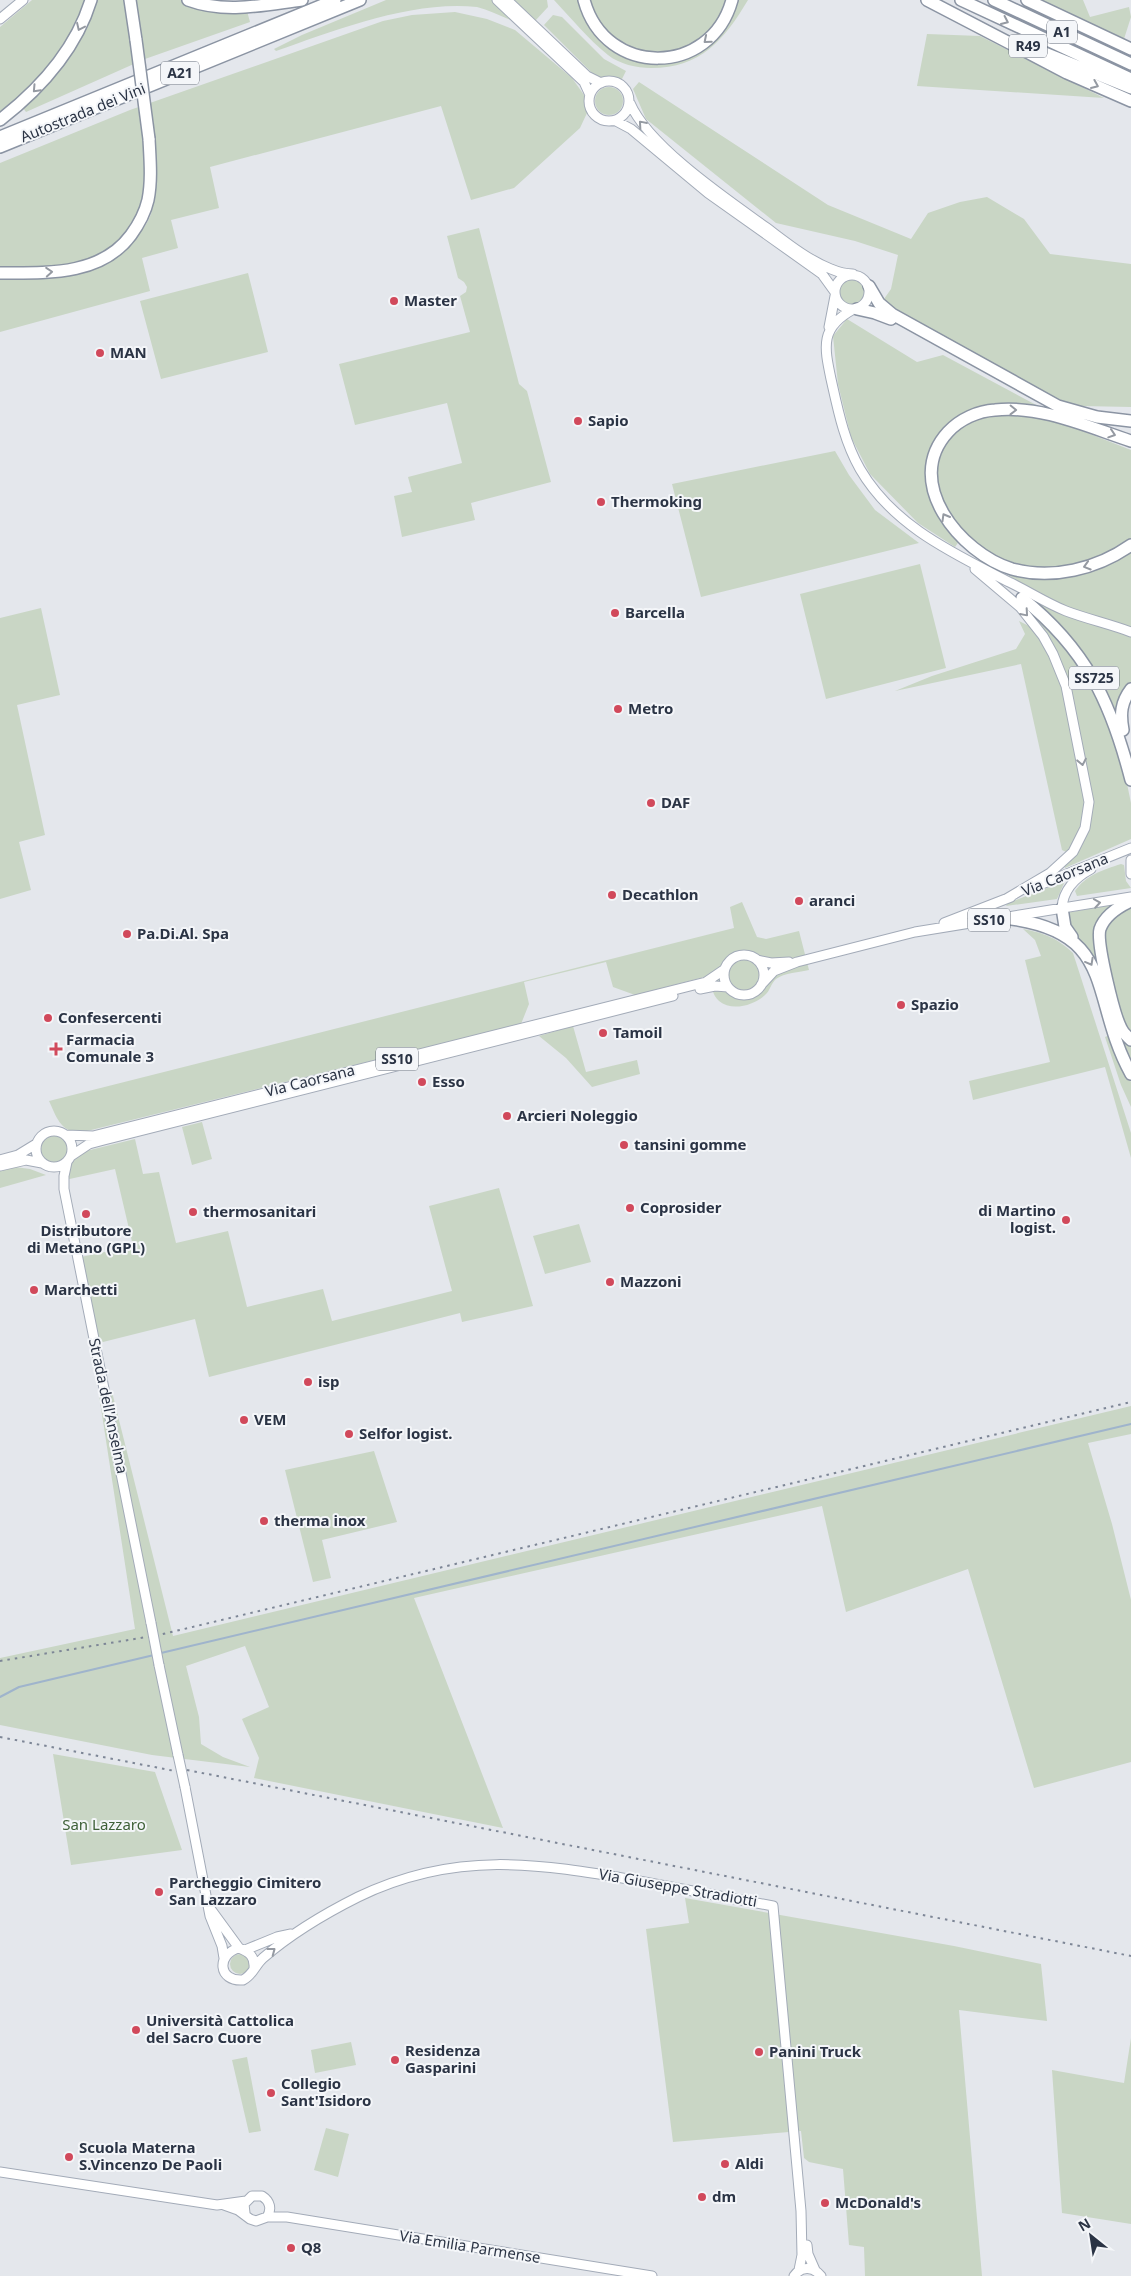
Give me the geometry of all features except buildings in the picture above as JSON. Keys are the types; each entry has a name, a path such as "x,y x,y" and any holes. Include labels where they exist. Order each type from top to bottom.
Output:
{"highway":[{"path":"0,120 28,97 53,70 74,39 91,0"},
{"path":"0,273 45,273 76,269 97,262 118,249 135,230 145,210 150,177 149,139 130,0"},
{"path":"188,0 206,6 230,9 302,0"},
{"name":"Autostrada dei Vini","path":"0,137 334,0"},
{"name":"Autostrada dei Vini","path":"0,147 360,0"},
{"path":"584,0 596,27 615,46 640,57 662,59 693,51 710,38 724,22 732,0"},
{"path":"927,0 1067,73 1131,101"},
{"name":"R49","path":"927,0 1058,59 1131,88"},
{"name":"A1","path":"961,0 1131,79"},
{"name":"A1","path":"994,0 1131,64"},
{"path":"1027,0 1131,49"},
{"path":"869,286 879,303 892,314 1044,400 1081,414 1131,421"},
{"path":"856,309 876,312 889,318 1040,403 1092,428"},
{"path":"1131,441 1057,417 1019,409 985,411 968,417 947,433 936,453 932,474 937,501 946,520 964,541 988,558 1013,569 1047,573 1070,571 1102,561 1131,545"},
{"name":"SS725","path":"1022,598 1062,636 1091,675 1105,700 1116,726 1131,780"},
{"path":"1131,689 1123,703 1121,717 1131,771"},
{"path":"1131,901 1119,907 1106,918 1099,938 1100,952 1118,1021 1125,1034 1131,1040"},
{"path":"1062,908 1065,927 1096,973 1114,1037 1131,1074"},
{"path":"1004,918 1050,927 1066,935 1079,947"}],"main road":[{"path":"0,19 23,0"},
{"path":"497,0 584,82 590,95 590,107 596,116 606,122 616,121 628,126 708,193 822,274 841,305 856,309"},
{"path":"507,0 587,76 601,83"},
{"path":"590,95 596,86 601,83 613,81 620,84 627,91 630,104 637,119 659,142 722,196 816,262 841,273 853,274 866,280 869,286 869,298 862,306 840,317 827,334"},
{"path":"616,121 625,114 630,104"},
{"path":"853,274 840,279 835,294 827,334 827,357 840,420 847,440 860,470 874,489 896,514 916,530 962,558 1056,607 1131,632"},
{"path":"962,558 1013,600 1036,626 1054,654 1066,686 1089,802 1085,828 1073,852 1054,870 1006,899"},
{"name":"SS725","path":"962,558 1022,598"},
{"path":"1062,908 1070,886 1080,876 1126,850"},
{"name":"Via Caorsana","path":"797,962 915,932 966,915 1126,850"},
{"path":"1131,860 1131,874"},
{"name":"SS10","path":"1062,908 1131,897"},
{"name":"Via Caorsana","path":"915,932 1062,908"},
{"path":"748,956 757,960 763,972 761,985 752,993 735,993 728,987 725,981 725,970 732,960 737,957 748,956"},
{"name":"SS10","path":"757,960 771,963 797,962"},
{"name":"SS10","path":"761,985 774,971 797,962"},
{"name":"Via Caorsana","path":"66,1135 92,1136 706,982 725,970"},
{"name":"Via Caorsana","path":"69,1159 89,1144 104,1140 709,987 728,987"},
{"name":"SS10","path":"0,1160 18,1155 36,1144 42,1135 48,1132 59,1132 66,1135"},
{"path":"66,1135 72,1145 69,1159"},
{"path":"36,1144 36,1154 42,1163"},
{"name":"SS10","path":"51,1167 62,1165 69,1159"},
{"name":"Strada dell'Anselma","path":"69,1159 64,1176 64,1189 209,1906"},
{"path":"0,1166 26,1160 51,1167"},
{"name":"Strada dell'Anselma","path":"51,1167 64,1189"},
{"name":"Via Giuseppe Stradiotti","path":"254,1968 259,1961 291,1934 357,1898 390,1884 446,1868 492,1863 558,1867 773,1906 801,2211 802,2255 794,2274"},
{"path":"209,1906 242,1949 253,1956 254,1968 246,1979 232,1979 224,1969 222,1946 211,1920 209,1906"},
{"name":"Via Giuseppe Stradiotti","path":"242,1949 291,1934"},
{"path":"224,1958 234,1950 242,1949"},
{"name":"Via Emilia Parmense","path":"0,2172 223,2205 256,2221 267,2217 287,2217 652,2276"},
{"name":"Via Emilia Parmense","path":"223,2205 259,2195 266,2198 270,2204 287,2217"},
{"path":"245,2214 246,2200"},
{"path":"267,2217 270,2204"},
{"name":"Via Giuseppe Stradiotti","path":"801,2211 804,2218 808,2254 818,2273"},
{"path":"794,2274 807,2268 818,2273"}],"green space":[{"path":"32,0 85,0 70,33 51,63 27,90 0,114 0,27"},
{"path":"96,0 124,0 131,48 143,45 135,0 181,0 247,11 250,22 145,59 26,112 23,108 48,82 66,58"},
{"path":"386,0 494,0 515,20 513,21 477,7 427,8 375,18 276,51 274,49 302,35"},
{"path":"513,0 547,0 548,7 535,21"},
{"path":"554,0 580,0 589,23 625,54 693,53 734,0 748,0 730,28 709,49 684,63 669,67 651,68 628,65 612,58"},
{"path":"588,0 729,0 712,31 698,43 684,49 654,53 638,51 611,39 601,28"},
{"path":"1041,0 1083,0 1090,17 1129,7 1131,17 1124,39"},
{"path":"455,12 487,19 515,30 572,78 584,95 587,113 580,128 514,188 471,200 441,106 210,167 219,208 171,220 178,248 142,258 150,291 0,332 0,278 57,276 92,269 109,262 124,251 137,237 148,221 154,201 155,137 144,138 147,187 140,216 115,247 76,265 0,269 0,163 130,110 383,21 412,15"},
{"path":"553,15 562,17 604,59 626,71 622,79 612,80 594,75 544,25"},
{"path":"927,34 980,36 1104,98 917,86"},
{"path":"639,82 828,205 911,239 928,213 960,202 987,197 1024,219 1050,254 1131,264 1131,407 1081,406 1062,402 890,306 884,299 891,289 898,255 855,241 776,223 646,119 633,89"},
{"path":"609,87 619,91 623,101 619,111 609,115 599,111 595,101 599,91"},
{"path":"479,228 519,384 527,391 551,482 471,503 475,520 402,537 394,496 412,492 408,477 462,463 447,403 355,425 339,364 470,332 460,296 466,292 467,287 458,278 447,236"},
{"path":"248,273 268,352 161,379 140,301"},
{"path":"852,279 861,283 865,292 861,301 852,305 843,301 839,292 843,283"},
{"path":"847,319 917,362 943,355 1040,407 968,413 929,471 960,540 955,547 918,523 870,474 851,437 838,384 833,336"},
{"path":"1017,412 1057,421 1131,450 1131,541 1095,561 1048,570 1007,564 965,537 938,496 936,463 947,436 975,416"},
{"path":"835,451 849,475 875,510 919,543 701,597 672,484"},
{"path":"1131,549 1131,628 1066,607 1037,594 993,565 1032,576"},
{"path":"920,564 946,668 826,699 800,594"},
{"path":"1035,601 1059,612 1131,635 1131,684 1118,708 1115,709 1100,679 1071,638"},
{"path":"1025,605 1055,634 1090,682 1121,755 1131,803 1131,839 1065,868 1064,866 1082,846 1090,823 1071,694 1024,607"},
{"path":"41,608 60,695 17,705 45,835 19,842 31,890 0,899 0,618"},
{"path":"1019,621 1033,628 1040,636 1062,681 1086,802 1082,828 1068,853 1062,850 1021,664 895,691 932,676 1016,649 1025,634"},
{"path":"1121,864 1124,865 1126,881 1131,888 1077,896 1075,891 1084,881 1101,871"},
{"path":"1065,881 1057,899 1006,906 1008,903"},
{"path":"742,902 757,937 766,939 799,931 809,970 779,977 765,995 755,1002 743,1006 730,1006 719,1001 713,993 708,976 635,995 613,987 606,962 524,982 529,1004 521,1024 79,1133 67,1129 59,1122 49,1101 734,928 730,907"},
{"path":"1115,904 1096,940 1131,1043 1131,1067 1088,951 1070,929 1066,913"},
{"path":"1131,906 1131,1035 1125,1029 1112,991 1102,946 1103,933 1108,921"},
{"path":"1023,929 1050,937 1073,953 1131,1133 1131,1158 1105,1067 973,1100 969,1081 1050,1062 1025,960 1041,956 1035,940"},
{"path":"573,1026 586,1072 637,1060 640,1074 592,1087 566,1058 539,1036"},
{"path":"1110,1035 1131,1082 1131,1107 1121,1085 1105,1037"},
{"path":"202,1122 212,1159 192,1165 182,1127"},
{"path":"54,1133 60,1134 65,1138 69,1143 69,1155 65,1160 60,1164 54,1165 48,1164 43,1160 39,1155 38,1149 39,1143 43,1138 48,1134"},
{"path":"135,1139 143,1174 159,1172 176,1243 228,1231 247,1307 323,1289 332,1321 452,1291 429,1206 499,1188 533,1306 462,1322 460,1313 209,1377 195,1319 99,1343 81,1257 133,1246 115,1169 65,1180 72,1160 86,1151"},
{"path":"15,1167 30,1169 46,1175 0,1188 0,1171"},
{"path":"579,1224 591,1262 545,1274 533,1236"},
{"path":"112,1392 173,1636 1131,1406 1131,1434 1088,1443 1112,1524 1131,1600 1131,1762 1034,1788 968,1569 846,1612 822,1506 414,1598 503,1828 254,1778 259,1758 242,1719 269,1707 245,1646 186,1666 199,1717 201,1744 223,1757 250,1767 152,1755 0,1725 0,1658 135,1629 99,1395"},
{"path":"374,1451 397,1522 322,1540 331,1578 313,1582 285,1470"},
{"name":"San Lazzaro","path":"53,1754 155,1772 182,1850 71,1865"},
{"path":"685,1898 954,1946 1041,1964 1047,2021 959,2010 982,2276 865,2276 864,2247 849,2245 843,2169 809,2162 804,2158 801,2131 673,2142 646,1929 689,1923"},
{"path":"236,1954 244,1954 250,1960 250,1968 244,1974 236,1974 230,1968 230,1960"},
{"path":"1131,2038 1131,2224 1062,2213 1052,2070 1124,2083"},
{"path":"351,2042 356,2065 315,2073 311,2050"},
{"path":"247,2057 261,2131 249,2133 232,2060"},
{"path":"326,2128 349,2134 338,2177 314,2170"}],"waterway":[{"path":"161,1653 1131,1424"},
{"path":"0,1697 19,1687 154,1655"}],"railway":[{"path":"0,1661 159,1635 1131,1402"},
{"path":"0,1737 175,1771"},
{"path":"187,1770 1131,1956"}],"place":[{"name":"Master","path":"394,301"},
{"name":"MAN","path":"100,353"},
{"name":"Sapio","path":"578,421"},
{"name":"Thermoking","path":"601,502"},
{"name":"Barcella","path":"615,613"},
{"name":"Metro","path":"618,709"},
{"name":"DAF","path":"651,803"},
{"name":"Decathlon","path":"612,895"},
{"name":"aranci","path":"799,901"},
{"name":"Pa.Di.Al. Spa","path":"127,934"},
{"name":"Spazio","path":"901,1005"},
{"name":"Confesercenti","path":"48,1018"},
{"name":"Tamoil","path":"603,1033"},
{"name":"Farmacia Comunale 3","path":"56,1049"},
{"name":"Esso","path":"422,1082"},
{"name":"Arcieri Noleggio","path":"507,1116"},
{"name":"tansini gomme","path":"624,1145"},
{"name":"Coprosider","path":"630,1208"},
{"name":"thermosanitari","path":"193,1212"},
{"name":"Distributore di Metano (GPL)","path":"86,1214"},
{"name":"di Martino logist.","path":"1066,1220"},
{"name":"Mazzoni","path":"610,1282"},
{"name":"Marchetti","path":"34,1290"},
{"name":"isp","path":"308,1382"},
{"name":"VEM","path":"244,1420"},
{"name":"Selfor logist.","path":"349,1434"},
{"name":"therma inox","path":"264,1521"},
{"name":"Parcheggio Cimitero San Lazzaro","path":"159,1892"},
{"name":"Università Cattolica del Sacro Cuore","path":"136,2030"},
{"name":"Panini Truck","path":"759,2052"},
{"name":"Residenza Gasparini","path":"395,2060"},
{"name":"Collegio Sant'Isidoro","path":"271,2093"},
{"name":"Scuola Materna S.Vincenzo De Paoli","path":"69,2157"},
{"name":"Aldi","path":"725,2164"},
{"name":"dm","path":"702,2197"},
{"name":"McDonald's","path":"825,2203"},
{"name":"Q8","path":"291,2248"}]}
